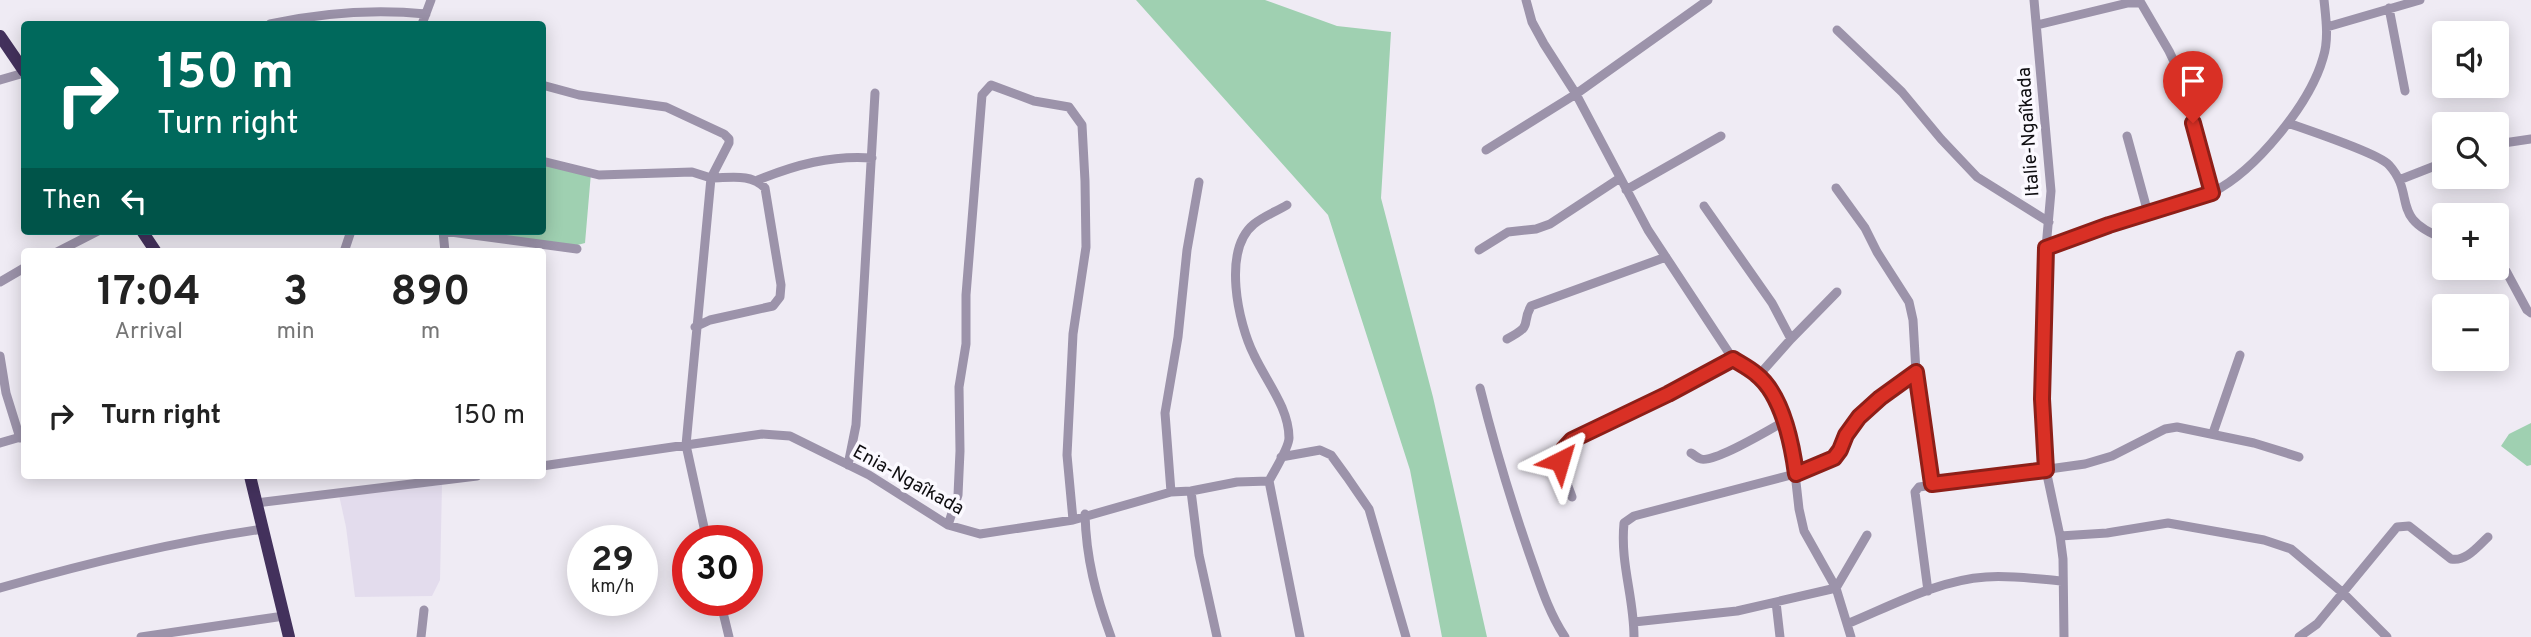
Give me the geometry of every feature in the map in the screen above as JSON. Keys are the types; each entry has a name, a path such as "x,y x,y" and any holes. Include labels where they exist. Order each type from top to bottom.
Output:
{"highway":[{"path":"0,36 21,68"},
{"path":"251,479 289,637"}],"street":[{"path":"423,21 431,0"},
{"path":"1526,0 1532,22 1576,94 1626,190 1666,257 1733,359 1759,375 1777,403 1792,446 1804,531 1836,588 1851,637"},
{"path":"1486,150 1576,94 1708,0"},
{"name":"Italie-Ngaîkada","path":"2034,0 2051,191 2046,248 2042,399 2046,470 2060,536 2064,637"},
{"path":"2046,248 2212,193 2234,179 2273,141 2304,101 2323,58 2327,27 2324,0"},
{"path":"2327,27 2420,0"},
{"path":"2036,25 2128,3 2141,4 2181,76 2212,193"},
{"path":"2389,8 2405,90"},
{"path":"291,21 386,10 426,14"},
{"path":"1837,30 1902,92 1977,177 2049,222"},
{"path":"0,80 21,73"},
{"path":"948,525 958,495 959,387 966,344 966,295 982,95 991,85 1034,101 1069,107 1082,125 1086,247 1073,334 1068,455 1073,520"},
{"path":"546,86 579,95 666,107 724,134 730,143 711,178 685,445 703,525"},
{"path":"848,465 856,425 875,93"},
{"path":"2288,123 2388,163 2399,180 2405,208 2416,223 2432,235"},
{"path":"1626,190 1721,136"},
{"path":"2127,136 2148,213"},
{"path":"2509,142 2531,139"},
{"path":"758,180 818,161 872,158"},
{"path":"546,162 599,175 692,172 711,178 758,180 768,195 781,285 780,297 773,306 709,320 695,327"},
{"path":"2399,180 2432,167"},
{"path":"1479,250 1508,232 1536,229 1550,224 1620,178"},
{"path":"1171,492 1165,413 1199,182"},
{"path":"1836,188 1865,228 1909,302 1932,484"},
{"path":"1287,205 1254,224 1241,240 1236,286 1253,354 1273,388 1289,427 1290,442 1269,481 1300,637"},
{"path":"1704,206 1772,303 1791,339"},
{"path":"65,248 90,235"},
{"path":"473,235 577,249"},
{"path":"1507,339 1522,331 1527,324 1531,306 1666,257"},
{"path":"0,282 21,270"},
{"path":"2509,277 2531,313"},
{"path":"1759,375 1838,292"},
{"path":"2213,433 2240,355"},
{"path":"0,356 6,393 21,434"},
{"path":"1572,497 1560,461 1563,450 1572,440 1733,359"},
{"path":"1634,637 1634,622 1621,547 1624,523 1634,516 1796,474 1834,458 1859,417 1916,372"},
{"path":"1480,388 1506,485 1539,582 1557,625 1565,637"},
{"path":"1691,453 1702,460 1709,459 1728,452 1785,421"},
{"path":"1928,591 1915,492 1919,487 2085,464 2112,456 2165,429 2177,427 2254,443 2299,457"},
{"name":"Enia-Ngaîkada","path":"546,465 762,434 790,436 869,475 948,525 980,534 1073,520 1085,514 1171,492 1192,491 1237,482 1269,481"},
{"path":"0,443 21,437"},
{"path":"1281,457 1320,450 1331,455 1368,509 1406,637"},
{"path":"257,503 444,479"},
{"path":"1192,491 1199,555 1217,637"},
{"path":"1085,514 1086,545 1093,585 1111,637"},
{"path":"2060,536 2107,533 2168,523 2264,540 2291,549 2343,593 2387,637"},
{"path":"2299,637 2317,624 2391,533 2403,525 2409,526 2457,561 2488,537"},
{"path":"0,588 127,554 196,539 263,529"},
{"path":"1634,622 1737,611 1836,588 1867,535"},
{"path":"1847,624 1928,591 1986,577 2062,580"},
{"path":"1776,602 1780,637"},
{"path":"421,637 424,610"},
{"path":"141,637 284,616"},
{"path":"724,616 729,637"}],"shaded area":[{"path":"442,485 440,580 432,596 355,597 339,495"}],"green space":[{"path":"1136,0 1265,0 1337,26 1391,32 1381,198 1433,397 1487,637 1442,637 1410,470 1328,215"},
{"path":"546,163 591,173 585,243 562,249 473,235 546,235"},
{"path":"2531,423 2531,465 2527,466 2501,446 2509,434"}],"route":[{"path":"1560,461 1563,450 1572,440 1733,359 1759,375 1777,403 1792,446 1796,474 1834,458 1859,417 1916,372 1932,484 2046,470 2042,399 2046,248 2212,193 2193,123"}]}
